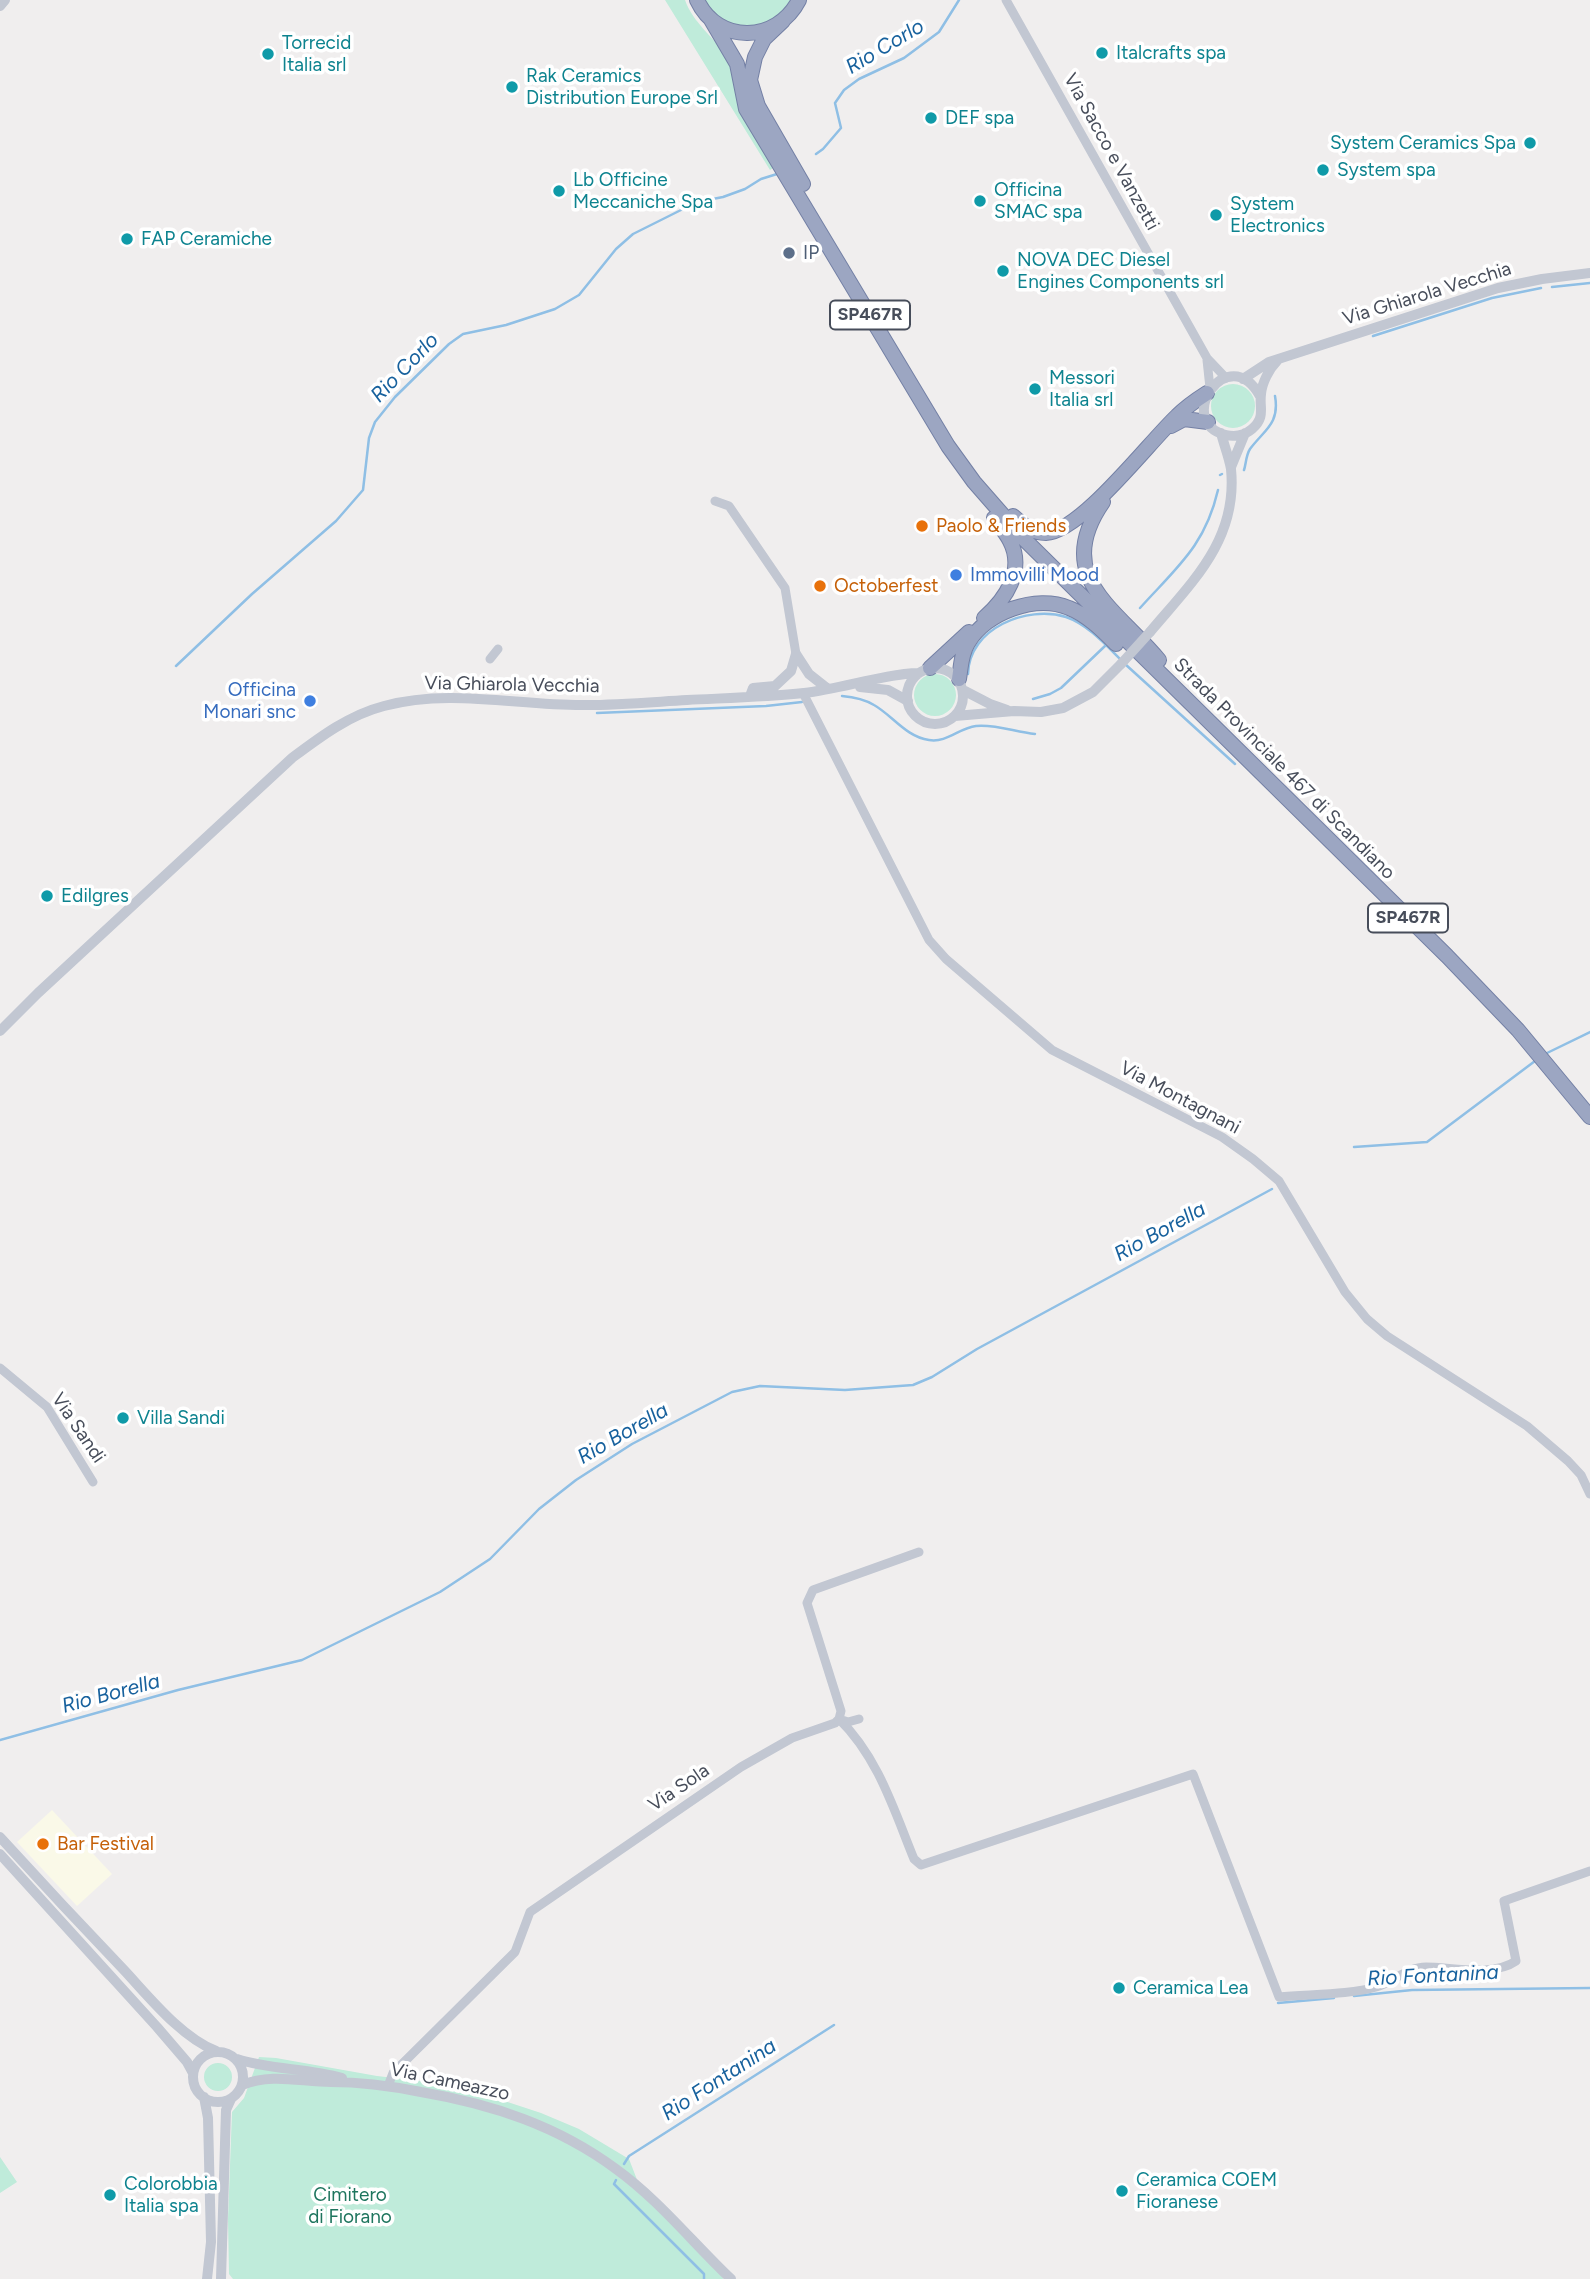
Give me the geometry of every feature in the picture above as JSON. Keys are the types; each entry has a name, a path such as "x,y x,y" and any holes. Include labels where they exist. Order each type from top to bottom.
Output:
{"highway":[{"path":"697,0 710,19 724,28 741,33 772,28 783,21 799,0"},
{"name":"SP467R","path":"710,19 737,64 752,108"},
{"name":"SP467R","path":"752,108 750,80 755,57 764,40 783,21"},
{"name":"Strada Provinciale 467 di Scandiano","path":"752,108 974,482 1001,515 1447,956 1517,1031 1590,1117"},
{"path":"938,421 1009,512 1027,529 1045,533 1060,530 1115,483 1167,429 1174,418 1209,391"},
{"path":"1167,429 1184,419 1208,422"},
{"path":"925,670 995,608 1010,585 1015,561 1011,542 967,483 937,436 938,421"},
{"path":"1115,483 1093,516 1086,536 1084,551 1087,572 1105,605 1156,656 1216,729"},
{"path":"961,685 963,652 970,640 985,625 1010,610 1025,606 1042,604 1068,607 1094,623 1216,729"}],"street":[{"path":"0,6 5,0"},
{"name":"Via Sacco e Vanzetti","path":"1006,0 1207,358 1226,378"},
{"name":"Via Ghiarola Vecchia","path":"1243,379 1277,360 1498,288 1590,273"},
{"name":"Via Sacco e Vanzetti","path":"1207,358 1209,391"},
{"name":"Via Ghiarola Vecchia","path":"1231,467 1245,433 1254,427 1260,418 1260,396 1269,372 1277,360"},
{"path":"1245,433 1237,436 1221,433 1208,422 1204,408 1209,391 1226,378 1243,379 1250,383 1260,396"},
{"name":"Via Ghiarola Vecchia","path":"850,686 888,690 908,701 914,715 927,723 942,723 955,716 1014,711 1041,712 1063,708 1093,692 1150,632 1200,573 1218,544 1224,531 1232,496 1231,467 1221,433"},
{"path":"715,501 729,506 785,588 796,654 809,674 828,690"},
{"path":"490,659 498,649"},
{"path":"750,696 753,688 775,686 791,671 796,654"},
{"path":"908,701 909,685 925,670"},
{"name":"Via Ghiarola Vecchia","path":"0,1031 292,758 352,718 384,706 442,698 585,705 803,693 906,673 946,670 961,685 990,704 1014,711"},
{"path":"791,671 803,693"},
{"path":"803,693 809,674"},
{"path":"955,716 963,701 961,685"},
{"name":"Via Montagnani","path":"803,693 929,940 946,960 1052,1050 1222,1137 1253,1159 1279,1181 1345,1292 1367,1319 1387,1336 1527,1426 1581,1475 1590,1494"},
{"name":"Via Sandi","path":"0,1368 47,1407 93,1482"},
{"path":"839,1719 841,1711 807,1603 808,1596 813,1590 919,1552"},
{"path":"839,1719 848,1722 859,1718"},
{"path":"839,1719 850,1729 872,1761 914,1859 921,1866 1193,1774 1279,1997 1367,1990 1379,1987 1415,1968 1465,1970 1507,1967 1516,1961 1504,1901 1590,1871"},
{"name":"Via Sola","path":"388,2086 393,2073 514,1952 530,1912 741,1767 792,1738 835,1723 839,1719"},
{"path":"0,1837 166,2014 204,2046 227,2053 237,2059 243,2068 243,2085 226,2110 221,2279"},
{"path":"0,1854 187,2062 193,2073 195,2087 204,2097 214,2102 231,2099"},
{"path":"193,2073 201,2058 216,2051"},
{"name":"Via Cameazzo","path":"237,2059 254,2064 327,2074 355,2082"},
{"name":"Via Cameazzo","path":"243,2085 257,2080 286,2077 388,2086 465,2100 536,2122 588,2150 631,2181 731,2279"},
{"path":"204,2097 208,2118 211,2242 207,2279"}],"shaded area":[{"path":"52,1810 112,1874 77,1906 17,1842"}],"green space":[{"path":"665,0 685,0 698,23 727,57 776,166 770,170"},
{"path":"703,0 792,0 772,22 748,28 724,22"},
{"path":"1233,384 1248,391 1255,406 1248,421 1233,428 1218,421 1211,406 1218,391"},
{"path":"935,674 950,680 956,695 950,710 935,716 920,710 914,695 920,680"},
{"path":"492,678 500,684 496,690 480,687 479,682 482,679"},
{"name":"Cimitero di Fiorano","path":"259,2057 377,2076 456,2085 541,2113 579,2129 629,2159 641,2190 721,2267 723,2279 233,2279 229,2274 228,2219 232,2112 244,2098"},
{"path":"218,2063 228,2067 232,2077 228,2087 218,2091 208,2087 204,2077 208,2067"},
{"path":"0,2157 17,2182 0,2193"}],"waterway":[{"name":"Rio Corlo","path":"816,154 841,128 835,103 844,90 859,79 904,58 939,32 959,0"},
{"name":"Rio Corlo","path":"176,666 252,594 336,521 363,490 369,438 375,422 395,397 449,344 463,334 506,325 555,309 579,295 616,249 633,234 697,202 723,197 777,174"},
{"path":"1552,287 1590,283"},
{"path":"1373,336 1492,298 1541,288"},
{"path":"1244,470 1250,449 1273,420 1275,396"},
{"path":"1140,608 1188,555 1206,526 1218,490"},
{"path":"968,674 971,658 978,644 989,633 1003,624 1034,614 1051,614 1074,620 1095,635 1121,660"},
{"path":"1033,699 1061,688 1105,646"},
{"path":"1125,664 1235,764"},
{"path":"842,696 870,703 913,735 929,740 942,739 976,726 1035,734"},
{"path":"597,713 802,702"},
{"name":"Rio Borella","path":"1545,1054 1590,1032"},
{"name":"Rio Borella","path":"1354,1147 1427,1142 1535,1061"},
{"name":"Rio Borella","path":"0,1740 178,1690 302,1660 440,1592 490,1559 539,1509 576,1480 632,1444 732,1392 760,1386 845,1390 913,1385 1272,1189"},
{"name":"Rio Fontanina","path":"1354,1996 1412,1990 1590,1988"},
{"name":"Rio Fontanina","path":"1278,2003 1334,1998"},
{"name":"Rio Fontanina","path":"624,2164 629,2156 834,2025"},
{"name":"Rio Fontanina","path":"616,2180 614,2184 704,2274 704,2279"}],"place":[{"name":"Italcrafts spa","path":"1102,53"},
{"name":"Torrecid Italia srl","path":"268,54"},
{"name":"Rak Ceramics Distribution Europe Srl","path":"512,87"},
{"name":"DEF spa","path":"931,118"},
{"name":"System Ceramics Spa","path":"1530,143"},
{"name":"System spa","path":"1323,170"},
{"name":"Lb Officine Meccaniche Spa","path":"559,191"},
{"name":"Officina SMAC spa","path":"980,201"},
{"name":"System Electronics","path":"1216,215"},
{"name":"FAP Ceramiche","path":"127,239"},
{"name":"IP","path":"789,253"},
{"name":"NOVA DEC Diesel Engines Components srl","path":"1003,271"},
{"name":"Messori Italia srl","path":"1035,389"},
{"name":"Paolo & Friends","path":"922,526"},
{"name":"Immovilli Mood","path":"956,575"},
{"name":"Octoberfest","path":"820,586"},
{"name":"Officina Monari snc","path":"310,701"},
{"name":"Edilgres","path":"47,896"},
{"name":"Villa Sandi","path":"123,1418"},
{"name":"Bar Festival","path":"43,1844"},
{"name":"Ceramica Lea","path":"1119,1988"},
{"name":"Ceramica COEM Fioranese","path":"1122,2191"},
{"name":"Colorobbia Italia spa","path":"110,2195"}]}
